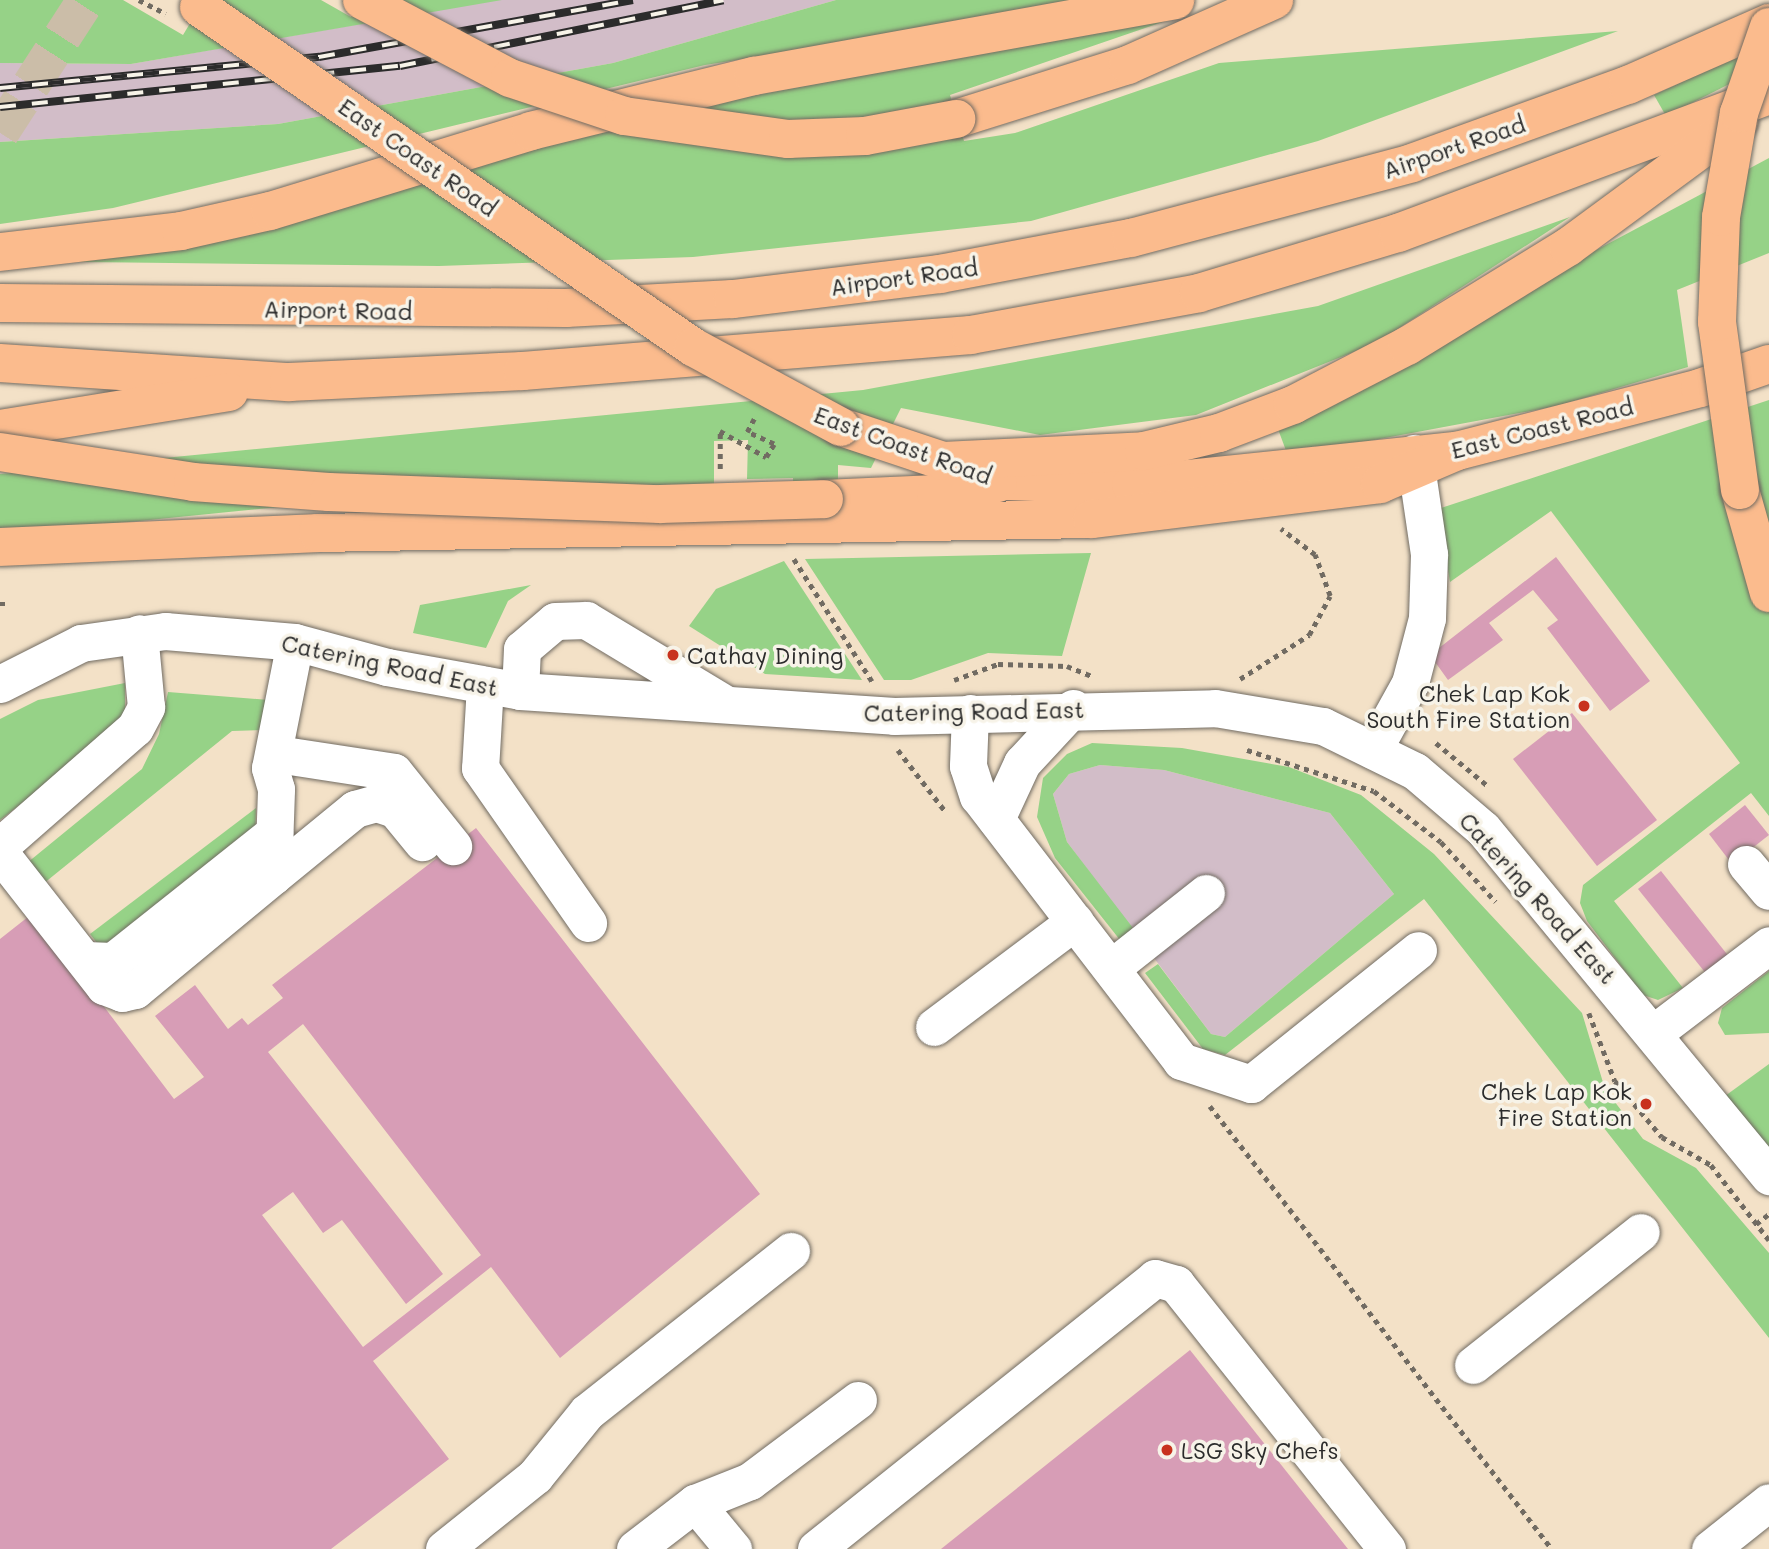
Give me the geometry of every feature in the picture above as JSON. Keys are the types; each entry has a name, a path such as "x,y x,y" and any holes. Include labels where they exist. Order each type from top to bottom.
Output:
{"main road":[{"path":"362,0 510,78 624,116 788,139 864,136 956,119 1128,65 1274,0"},
{"path":"0,252 181,231 270,211 531,131 754,76 1175,0"},
{"name":"East Coast Road","path":"193,4 693,347 841,427 1003,481 1131,485 1416,462 1769,364"},
{"path":"1769,25 1740,113 1721,218 1717,322 1740,490 1769,593"},
{"name":"Airport Road","path":"0,303 566,309 733,299 940,274 1131,238 1412,163 1628,85 1769,25"},
{"path":"0,429 289,382 845,348 1108,314 1398,233 1769,97"},
{"path":"943,461 1144,451 1219,433 1293,405 1408,346 1568,247 1769,97"},
{"path":"0,363 289,382"},
{"path":"0,452 180,480 356,494 660,504 936,494 1003,481"},
{"path":"0,547 318,533 626,532 1092,519 1269,501 1380,484 1416,462"}],"street":[{"path":"1373,750 1410,683 1427,618 1429,554 1416,462"},
{"path":"588,923 480,768 503,688 522,649 555,621 586,620 725,704"},
{"path":"0,846 135,728 146,707 139,633"},
{"name":"Catering Road East","path":"0,684 81,643 139,633 295,642 503,688 894,716 1073,708 1215,708 1324,726 1415,771 1483,829 1656,1032 1769,1176"},
{"path":"273,876 273,761 295,642"},
{"path":"996,819 1022,763 1073,708"},
{"path":"970,713 968,766 978,796 1181,1062 1251,1084 1418,950"},
{"path":"0,853 113,992 135,990 355,809 376,803 395,809 444,852 394,772 273,761"},
{"path":"85,960 113,961 274,833"},
{"path":"1111,968 1206,893"},
{"path":"934,1027 1075,921"},
{"path":"1656,1032 1769,945"},
{"path":"1474,1365 1641,1231"},
{"path":"444,1549 535,1476 587,1412 791,1251"},
{"path":"816,1549 1155,1279 1176,1284 1387,1549"},
{"path":"635,1549 695,1503 750,1481 858,1400"},
{"path":"1710,1549 1750,1538 1769,1502"},
{"path":"695,1503 733,1549"}],"path":[{"path":"721,483 720,431 766,457 774,443 747,432 758,412"},
{"path":"1230,686 1309,635 1330,596 1315,555 1280,528"},
{"path":"790,552 875,685"},
{"path":"0,604 7,604"},
{"name":"Catering Road East","path":"1243,749 1308,765 1374,791 1441,842 1502,908"},
{"name":"Catering Road East","path":"1582,1004 1615,1081 1662,1137 1711,1165 1769,1240"},
{"path":"1181,1062 1552,1549"},
{"path":"1756,1224 1769,1214"}],"shaded area":[{"path":"496,0 836,0 613,63 278,124 0,142 0,63 131,64"},
{"path":"1100,765 1164,770 1330,813 1394,894 1225,1037 1211,1034 1067,842 1053,794 1069,774"}],"green space":[{"path":"0,0 123,0 183,35 204,0 321,0 351,17 361,0 502,0 131,64 0,63"},
{"path":"836,0 1119,0 705,65 113,208 0,224 0,142 278,124 613,63"},
{"path":"1186,14 950,95 964,141 1015,133 1219,63 1618,31 1318,141 1031,221 693,257 439,266 0,261 715,103"},
{"path":"1769,41 1769,64 1666,116 1654,95"},
{"path":"1769,158 1769,253 1677,290 1688,367 1557,406 1288,456 1275,421"},
{"path":"1570,217 1376,343 1196,415 1040,435 901,408 871,468 838,465 838,496 793,496 793,478 747,479 748,440 714,441 714,515 299,505 0,535 0,474 863,390 1318,306"},
{"path":"1769,400 1769,816 1751,793 1614,901 1683,988 1658,1000 1643,995 1587,921 1580,903 1583,885 1740,763 1551,511 1450,582 1438,509"},
{"path":"1091,553 1062,656 988,653 911,680 884,680 805,559"},
{"path":"784,561 862,680 765,674 689,626 716,589"},
{"path":"531,585 508,601 486,648 413,633 420,605"},
{"path":"125,683 125,712 99,744 0,820 0,719 38,700"},
{"path":"168,692 269,700 265,730 232,731 43,884 27,863 142,769 159,734"},
{"path":"1092,743 1182,748 1289,767 1361,795 1434,854 1582,1013 1605,1089 1643,1139 1696,1168 1769,1253 1769,1338 1424,899 1225,1055 1203,1049 1145,973 1158,964 1211,1034 1225,1037 1394,894 1330,813 1164,770 1100,765 1069,774 1053,794 1067,842 1133,928 1120,940 1055,858 1037,817 1043,778 1067,754"},
{"path":"256,808 255,836 104,952 90,934"},
{"path":"1769,971 1769,1033 1725,1035 1718,1023 1722,1008"},
{"path":"1769,1064 1769,1150 1725,1096"}],"building":[{"path":"1556,557 1650,681 1610,711 1547,628 1558,620 1533,590 1489,623 1503,640 1448,680 1430,655"},
{"path":"1572,713 1657,820 1597,866 1513,759"},
{"path":"1745,805 1769,835 1732,864 1709,834"},
{"path":"476,828 760,1194 560,1358 491,1267 373,1361 449,1459 331,1549 0,1549 0,939 33,913 174,1099 204,1077 155,1016 195,985 228,1029 242,1018 248,1025 283,998 272,985","holes":["303,1024 481,1255 363,1347 262,1215 293,1192 323,1233 342,1220 406,1304 443,1274 268,1052"]},
{"path":"1661,871 1734,963 1712,981 1638,889"},
{"name":"LSG Sky Chefs","path":"1190,1350 1348,1549 941,1549"}],"tunnel":[{"path":"0,133 86,0"}],"railway":[{"path":"0,88 319,57 633,0"},
{"path":"0,107 400,66 723,0"}],"place":[{"name":"Cathay Dining","path":"673,655"},
{"name":"Chek Lap Kok South Fire Station","path":"1584,706"},
{"name":"Chek Lap Kok Fire Station","path":"1646,1104"},
{"name":"LSG Sky Chefs","path":"1167,1450"}]}
